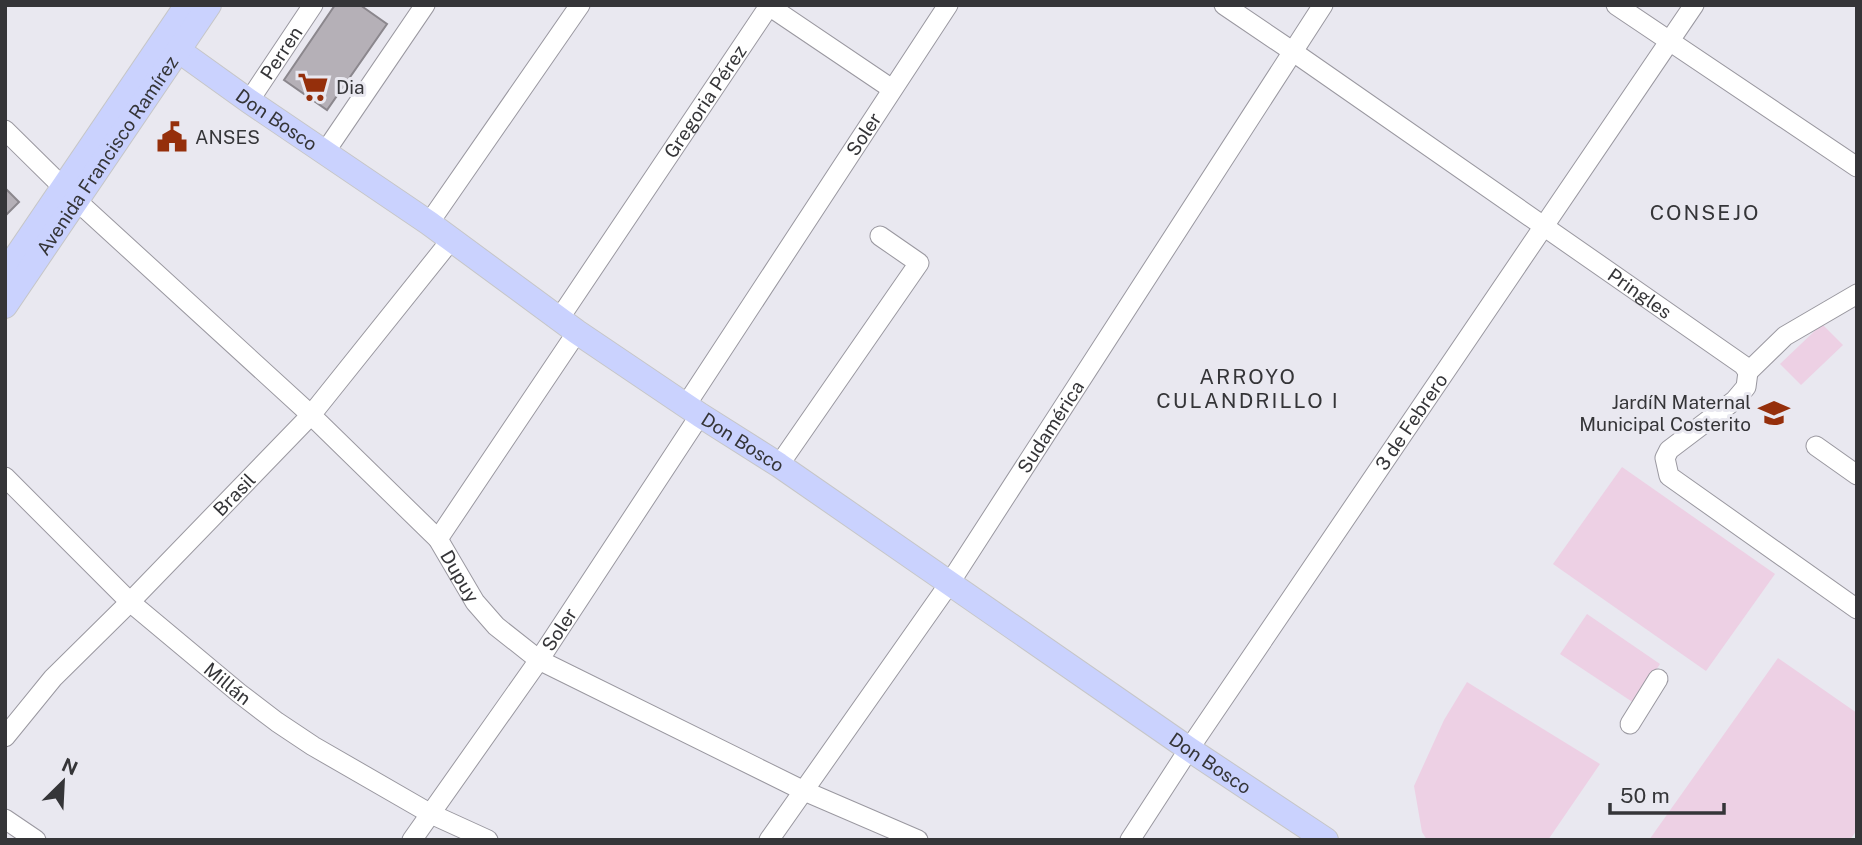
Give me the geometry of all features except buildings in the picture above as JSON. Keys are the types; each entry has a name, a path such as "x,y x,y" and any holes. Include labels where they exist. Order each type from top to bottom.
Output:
{"main road":[{"name":"Avenida Francisco Ramírez","path":"171,46 187,5"},
{"name":"Avenida Francisco Ramírez","path":"5,306 70,195 171,46 209,5"},
{"name":"Don Bosco","path":"171,46 429,223 568,325 779,465 1189,749 1326,840"},
{"name":"Avenida Francisco Ramírez","path":"5,273 70,195"}],"street":[{"name":"Perren","path":"249,101 313,5"},
{"path":"325,152 425,5"},
{"path":"429,223 580,5"},
{"name":"Soler","path":"412,840 540,660 892,89 948,5"},
{"name":"Pringles","path":"1224,5 1737,360 1748,372"},
{"name":"Sudamérica","path":"769,840 949,584 1323,5"},
{"path":"1616,5 1857,167"},
{"name":"3 de Febrero","path":"1130,840 1694,5"},
{"name":"Gregoria Pérez","path":"568,325 769,6 892,89"},
{"name":"Dupuy","path":"5,130 70,195 311,415 438,539 475,602 496,625 540,660 802,790 918,840"},
{"path":"779,465 919,263 880,236"},
{"name":"Brasil","path":"5,737 53,678 311,415 451,240"},
{"path":"1857,294 1785,336 1748,372 1746,387 1735,400 1669,450 1665,457 1669,476 1857,609"},
{"path":"438,539 568,325"},
{"path":"1816,446 1857,475"},
{"name":"Millán","path":"5,477 130,602 277,722 313,746 431,814 488,840"},
{"path":"1630,724 1658,679"},
{"path":"5,820 36,840"}],"shaded area":[{"path":"1822,324 1843,345 1801,385 1780,364"},
{"path":"1622,467 1775,574 1706,671 1553,564"},
{"path":"1587,614 1660,664 1634,703 1560,654"},
{"path":"1778,658 1857,713 1857,830 1850,840 1649,840"},
{"path":"1467,682 1600,764 1548,840 1427,840 1422,832 1414,786 1444,720"}],"place":[{"name":"Dia","path":"313,87"},
{"name":"ANSES","path":"172,137"},
{"name":"JardíN Maternal Municipal Costerito","path":"1774,413"}],"district":[{"name":"CONSEJO","path":"1705,212"},
{"name":"ARROYO CULANDRILLO I","path":"1248,388"}]}
